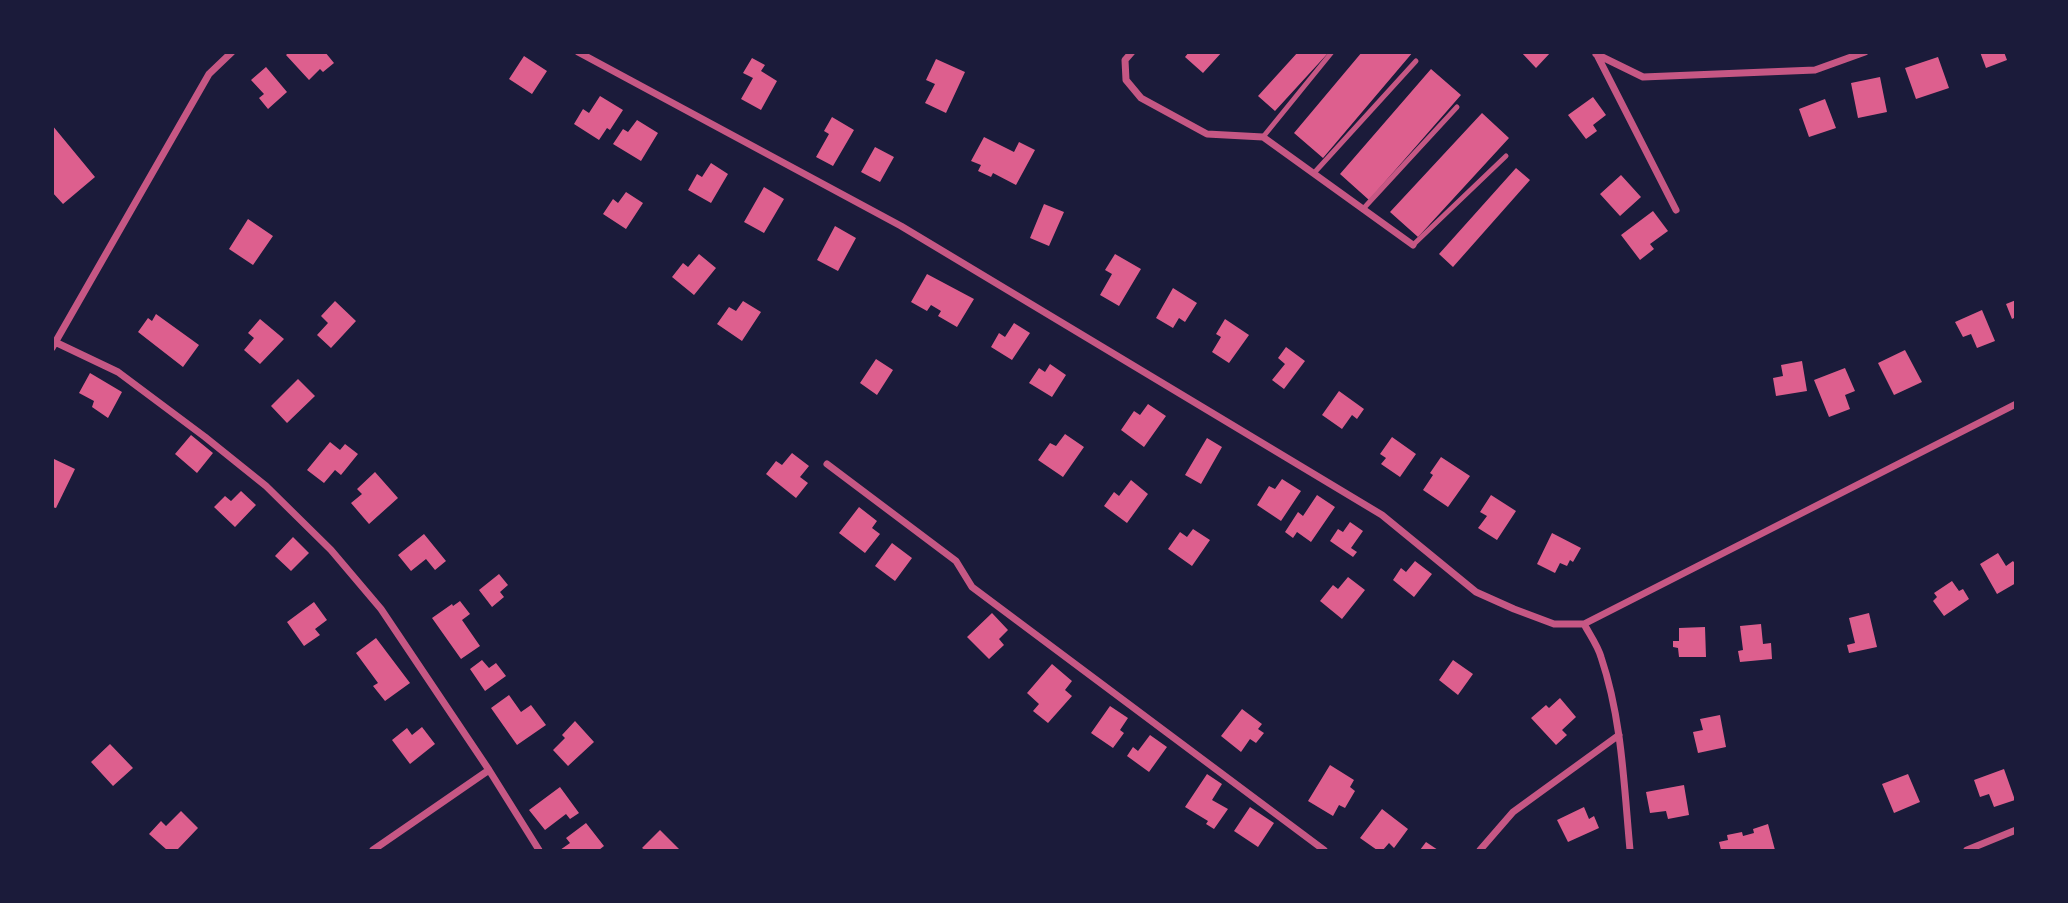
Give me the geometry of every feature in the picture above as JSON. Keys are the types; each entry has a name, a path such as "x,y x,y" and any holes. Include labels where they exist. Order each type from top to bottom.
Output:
{"street":[{"path":"232,52 209,74 54,345 118,372 205,437 275,495 331,550 381,609 539,850"},
{"path":"578,52 913,233 1382,515 1476,592 1554,624 1584,624 2015,404"},
{"path":"1132,52 1125,60 1126,80 1141,98 1207,134 1264,136 1413,245"},
{"path":"1596,53 1643,77 1815,70 1865,52"},
{"path":"1596,53 1676,210"},
{"path":"827,464 956,561 972,587 1324,850"},
{"path":"1584,624 1601,655 1619,735 1630,850"},
{"path":"1480,850 1513,812 1619,735"},
{"path":"373,850 489,770"},
{"path":"1967,850 2015,830"}],"lane":[{"path":"1264,136 1332,52"},
{"path":"1314,173 1416,61"},
{"path":"1363,209 1457,107"},
{"path":"1413,245 1506,156"}],"building":[{"path":"289,52 325,52 334,63 323,72 320,69 309,80 286,55"},
{"path":"1189,52 1222,52 1203,73 1185,57"},
{"path":"1298,52 1329,52 1275,111 1258,96"},
{"path":"1362,52 1413,52 1323,158 1294,133"},
{"path":"1521,52 1551,52 1536,68"},
{"path":"1980,52 2004,52 2007,60 1986,68"},
{"path":"524,56 547,71 532,94 509,79"},
{"path":"1938,57 1949,88 1916,99 1905,68"},
{"path":"752,58 765,65 761,71 777,81 761,110 741,99 753,78 743,73"},
{"path":"936,59 965,72 946,113 925,103 935,84 926,80"},
{"path":"266,67 287,92 268,109 259,98 264,94 251,80"},
{"path":"1431,69 1461,95 1369,200 1340,174"},
{"path":"1880,77 1887,112 1858,118 1851,83"},
{"path":"600,96 623,110 610,130 607,128 599,140 574,124 583,109 589,113"},
{"path":"1593,97 1606,115 1593,125 1597,131 1586,139 1568,115"},
{"path":"1825,99 1836,128 1809,137 1799,109"},
{"path":"1482,113 1509,138 1418,237 1390,212"},
{"path":"832,117 854,130 833,166 816,157 829,134 824,131"},
{"path":"637,120 658,133 641,161 613,144 623,129 628,132"},
{"path":"52,125 95,177 63,204 52,192"},
{"path":"984,137 1014,152 1019,142 1035,150 1016,185 993,173 991,177 978,171 981,165 971,161"},
{"path":"875,147 894,157 880,182 861,172"},
{"path":"711,163 728,174 711,203 688,190 697,174 702,177"},
{"path":"1516,168 1530,180 1453,267 1439,254"},
{"path":"1621,175 1641,197 1620,216 1600,194"},
{"path":"764,187 784,199 764,233 744,222"},
{"path":"626,192 643,203 626,229 603,214 613,199 618,203"},
{"path":"1044,204 1064,212 1049,246 1030,238"},
{"path":"1653,211 1668,231 1650,244 1654,249 1640,260 1621,235"},
{"path":"248,219 273,236 253,265 229,249"},
{"path":"835,226 856,238 838,271 817,260"},
{"path":"699,254 716,268 694,295 672,277 683,263 688,267"},
{"path":"1115,254 1141,269 1119,306 1100,295 1112,274 1105,270"},
{"path":"927,274 974,299 957,327 938,316 941,311 931,305 927,311 911,302"},
{"path":"1173,288 1197,303 1185,322 1179,318 1173,328 1156,318"},
{"path":"2016,300 2016,317 2012,319 2006,304"},
{"path":"335,301 356,321 331,348 317,335 328,323 321,316"},
{"path":"743,301 761,312 742,341 717,324 729,307 736,311"},
{"path":"1982,310 1995,341 1977,348 1971,334 1963,337 1955,322"},
{"path":"156,314 199,345 183,367 138,332 148,318 152,321"},
{"path":"260,319 284,339 260,364 244,350 254,338 248,333"},
{"path":"1225,319 1249,335 1229,363 1212,352 1221,337 1216,334"},
{"path":"1014,323 1030,333 1012,360 991,347 999,333 1005,337"},
{"path":"1286,347 1305,361 1284,389 1272,380 1285,364 1278,358"},
{"path":"1905,350 1922,382 1894,395 1878,363"},
{"path":"876,359 893,370 877,395 860,383"},
{"path":"1802,361 1807,391 1776,396 1773,378 1783,376 1781,365"},
{"path":"1050,364 1066,375 1052,397 1029,383 1039,368 1045,372"},
{"path":"1845,368 1855,391 1845,395 1850,409 1829,417 1814,380"},
{"path":"90,373 122,392 108,418 92,407 94,401 79,393"},
{"path":"298,379 315,396 287,423 271,406"},
{"path":"1339,391 1364,409 1357,419 1352,415 1342,429 1322,415"},
{"path":"1148,404 1166,416 1144,447 1121,430 1134,411 1140,415"},
{"path":"1065,434 1084,447 1063,477 1038,460 1050,443 1056,446"},
{"path":"191,435 213,453 197,473 175,454"},
{"path":"1392,437 1416,454 1400,477 1381,464 1386,458 1380,454"},
{"path":"1207,438 1222,447 1201,484 1185,475"},
{"path":"330,442 340,450 345,444 358,454 341,475 335,470 324,483 307,470"},
{"path":"792,453 809,466 800,477 808,483 796,498 766,474 776,461 782,465"},
{"path":"1441,457 1470,476 1448,507 1423,490"},
{"path":"54,459 75,469 56,508 52,507"},
{"path":"375,472 398,498 369,524 351,503 362,494 357,489"},
{"path":"1282,479 1301,491 1281,521 1257,505 1269,486 1275,489"},
{"path":"1131,480 1148,494 1127,523 1104,506 1114,492 1119,496"},
{"path":"241,491 256,505 235,527 214,507 225,496 231,501"},
{"path":"1317,495 1335,507 1311,542 1297,532 1293,538 1285,532 1298,512 1303,516"},
{"path":"1491,495 1516,511 1497,540 1478,528 1487,516 1480,512"},
{"path":"859,507 877,521 872,528 880,534 865,553 839,533"},
{"path":"1350,522 1363,531 1351,548 1357,552 1353,557 1330,541 1338,529 1343,532"},
{"path":"1193,529 1210,540 1192,566 1168,549 1180,532 1187,537"},
{"path":"1552,533 1581,548 1573,562 1570,560 1567,566 1560,563 1555,573 1537,564"},
{"path":"424,534 446,561 435,570 426,559 411,571 398,555"},
{"path":"293,537 309,553 291,571 275,556"},
{"path":"892,543 912,558 895,581 875,566"},
{"path":"1998,553 2006,566 2013,561 2016,565 2016,583 1997,594 1980,564"},
{"path":"1415,561 1432,574 1414,597 1393,580 1401,568 1406,572"},
{"path":"499,574 508,585 500,592 504,597 492,607 479,590"},
{"path":"1348,577 1365,590 1342,619 1320,601 1333,585 1338,589"},
{"path":"1952,581 1959,591 1963,589 1969,599 1944,616 1933,601 1937,597 1934,593"},
{"path":"460,601 470,614 462,620 480,646 461,659 432,618"},
{"path":"314,602 327,620 315,629 320,635 304,646 287,622"},
{"path":"992,613 1008,630 999,639 1004,645 989,659 967,637"},
{"path":"1869,613 1877,647 1849,653 1847,645 1855,643 1849,618"},
{"path":"1761,624 1763,644 1771,643 1772,659 1740,662 1738,651 1743,650 1740,626"},
{"path":"1705,627 1706,657 1679,657 1678,648 1673,647 1673,641 1679,641 1679,628"},
{"path":"376,638 410,683 385,701 373,686 378,683 356,653"},
{"path":"482,660 489,668 496,663 506,676 485,691 470,669"},
{"path":"1453,660 1473,674 1458,695 1439,680"},
{"path":"1052,664 1072,681 1065,690 1072,696 1048,723 1033,711 1039,704 1027,693"},
{"path":"509,695 521,712 531,705 546,725 517,745 491,708"},
{"path":"1560,698 1576,717 1562,730 1567,735 1556,745 1531,718 1546,705 1549,708"},
{"path":"1110,706 1128,718 1120,730 1124,733 1113,748 1091,733"},
{"path":"1242,709 1262,724 1258,729 1264,733 1256,743 1250,739 1241,752 1221,736"},
{"path":"1720,715 1726,747 1698,753 1693,732 1703,730 1700,719"},
{"path":"575,721 594,742 568,766 553,750 565,738 562,735"},
{"path":"422,727 435,744 410,764 392,740 407,728 412,735"},
{"path":"1150,735 1167,747 1149,772 1127,756 1133,747 1138,751"},
{"path":"110,744 133,768 113,786 91,762"},
{"path":"1330,765 1354,780 1350,787 1355,791 1345,808 1339,805 1333,816 1308,801"},
{"path":"2004,769 2015,800 1994,807 1989,794 1980,797 1974,780"},
{"path":"1207,774 1222,784 1212,800 1228,809 1214,829 1206,824 1208,821 1185,807"},
{"path":"1908,774 1920,802 1894,813 1882,784"},
{"path":"1684,785 1689,815 1668,819 1666,811 1650,813 1646,792"},
{"path":"560,787 579,813 570,819 566,814 545,830 529,810"},
{"path":"1250,807 1274,823 1258,847 1234,831"},
{"path":"1584,807 1589,819 1594,816 1599,828 1568,842 1557,820"},
{"path":"1382,809 1408,829 1394,848 1389,843 1383,850 1377,850 1360,838"},
{"path":"181,811 198,828 177,850 167,850 149,834 161,821 166,826"},
{"path":"586,823 604,846 599,850 560,850 570,843 566,838"},
{"path":"1768,824 1775,850 1721,850 1719,842 1728,840 1727,835 1742,832 1743,836"},
{"path":"660,830 680,850 642,848"},
{"path":"1426,842 1438,850 1420,850"}]}
